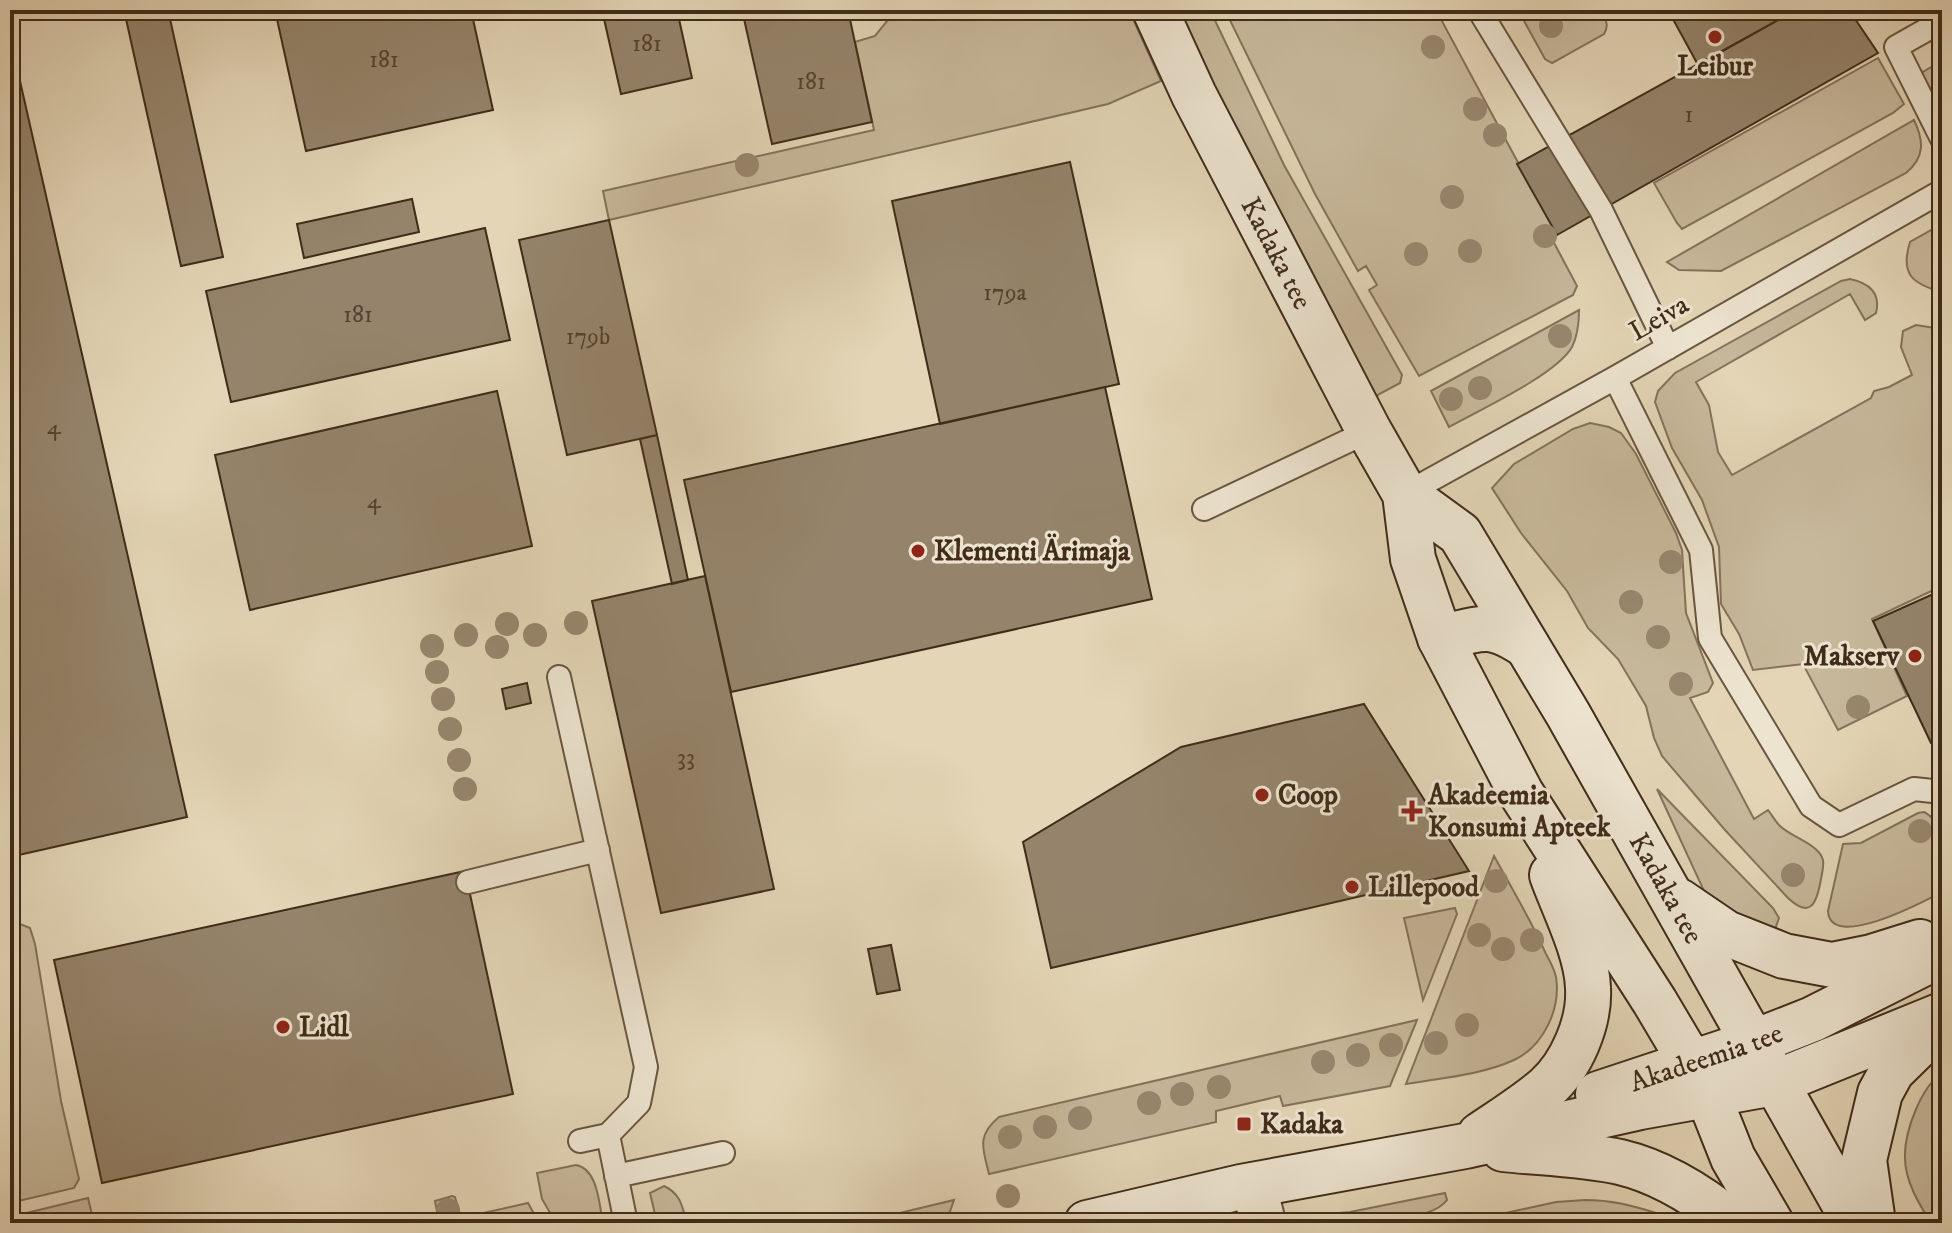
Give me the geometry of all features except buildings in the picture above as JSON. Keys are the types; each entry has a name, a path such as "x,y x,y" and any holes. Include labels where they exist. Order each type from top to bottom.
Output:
{"main road":[{"name":"Kadaka tee","path":"1155,10 1194,95 1405,494 1413,559 1440,638 1521,793 1655,1002 1699,1078 1733,1158 1771,1223"},
{"name":"Kadaka tee","path":"1405,494 1460,534 1672,897 1855,1223"},
{"path":"1440,638 1480,628 1503,630 1527,646"},
{"path":"1465,1146 1547,1087 1570,1060 1581,1033 1588,988 1579,947 1521,793"},
{"path":"1672,897 1726,933 1784,956 1832,965 1872,957 1914,942 1942,940"},
{"name":"Akadeemia tee","path":"1699,1078 1752,1043 1813,1019 1942,954"},
{"name":"Akadeemia tee","path":"1087,1223 1259,1204 1465,1146 1627,1082 1699,1078 1774,1083 1942,1015"},
{"path":"1873,1223 1864,1160 1880,1093 1892,1071 1942,1022"},
{"path":"1465,1146 1619,1162 1655,1173 1695,1194 1733,1223"}],"lane":[{"path":"1479,10 1601,210 1668,348"},
{"path":"1942,21 1896,47 1942,139"},
{"name":"Leiva","path":"1405,494 1942,191"},
{"path":"1615,378 1701,550 1710,638 1811,806 1839,825 1914,789 1942,792"},
{"path":"1204,509 1369,431"},
{"path":"559,677 646,1067 639,1103 608,1135 580,1141"},
{"path":"468,882 598,850"},
{"path":"608,1135 626,1223"},
{"path":"616,1176 723,1153"}],"shaded area":[{"path":"896,10 1129,10 1161,81 1108,104 609,220 603,191 874,130 855,42 875,36"},
{"path":"1179,10 1210,10 1284,165 1402,375 1400,383 1376,396 1240,145"},
{"path":"1225,10 1436,10 1557,235 1552,239 1577,286 1573,295 1419,376 1369,290 1377,285 1366,266 1358,271 1315,194"},
{"path":"1518,10 1600,10 1607,27 1604,34 1552,63 1545,59"},
{"path":"1878,58 1904,104 1893,113 1682,229 1654,183"},
{"path":"1942,61 1942,87 1930,93 1921,73"},
{"path":"1914,120 1920,135 1920,155 1906,173 1721,271 1679,270 1667,262"},
{"path":"1942,224 1942,292 1923,285 1911,276 1907,253 1910,242"},
{"path":"1850,279 1872,290 1877,300 1876,313 1865,320 1850,294 1696,382 1709,405 1718,452 1732,475 1871,398 1874,391 1912,375 1901,347 1903,331 1916,325 1942,329 1942,586 1872,619 1907,696 1838,730 1803,664 1753,670 1739,634 1721,604 1719,547 1702,500 1672,448 1655,402 1658,391 1675,373 1841,281"},
{"path":"1579,310 1576,338 1563,358 1534,380 1449,427 1431,391"},
{"path":"1590,423 1621,433 1636,454 1676,533 1682,550 1686,613 1713,683 1708,692 1690,698 1754,819 1768,810 1780,826 1811,845 1823,860 1815,901 1807,908 1788,898 1662,756 1646,706 1618,659 1588,628 1567,591 1521,533 1492,488 1514,464 1573,429"},
{"path":"1657,789 1773,908 1779,918 1773,935 1723,908 1704,891"},
{"path":"1924,812 1933,818 1942,837 1942,892 1879,920 1844,927 1833,922 1828,911 1843,844 1861,843"},
{"path":"1494,856 1554,971 1557,989 1553,1013 1542,1036 1525,1054 1514,1060 1475,1073 1406,1084"},
{"path":"1455,908 1457,914 1423,1000 1404,918"},
{"path":"10,920 30,928 35,944 61,1101 79,1179 74,1188 10,1203"},
{"path":"1417,1020 1390,1086 1283,1106 1280,1096 1216,1111 1216,1122 989,1174 983,1150 984,1137 999,1117"},
{"path":"1942,1073 1942,1223 1931,1223 1910,1184 1905,1147 1921,1099"},
{"path":"576,1165 589,1173 593,1180 603,1223 556,1223 542,1199 537,1173"},
{"path":"664,1186 677,1197 687,1223 657,1223 650,1193"},
{"path":"1445,1193 1447,1200 1436,1209 1419,1215 1375,1222 1293,1223 1305,1216 1350,1212"},
{"path":"452,1196 461,1218 528,1203 539,1223 439,1223 435,1201"},
{"path":"88,1198 94,1223 10,1223 10,1217"},
{"path":"954,1200 949,1214 937,1222 858,1223"},
{"path":"1585,1200 1647,1210 1656,1213 1659,1223 1460,1223 1556,1202"}],"place":[{"name":"Leibur","path":"1715,37"},
{"name":"Klementi Ärimaja","path":"918,551"},
{"name":"Makserv","path":"1915,656"},
{"name":"Coop","path":"1262,795"},
{"name":"Akadeemia Konsumi Apteek","path":"1412,811"},
{"name":"Lillepood","path":"1352,887"},
{"name":"Lidl","path":"283,1027"},
{"name":"Kadaka","path":"1244,1124"}]}
